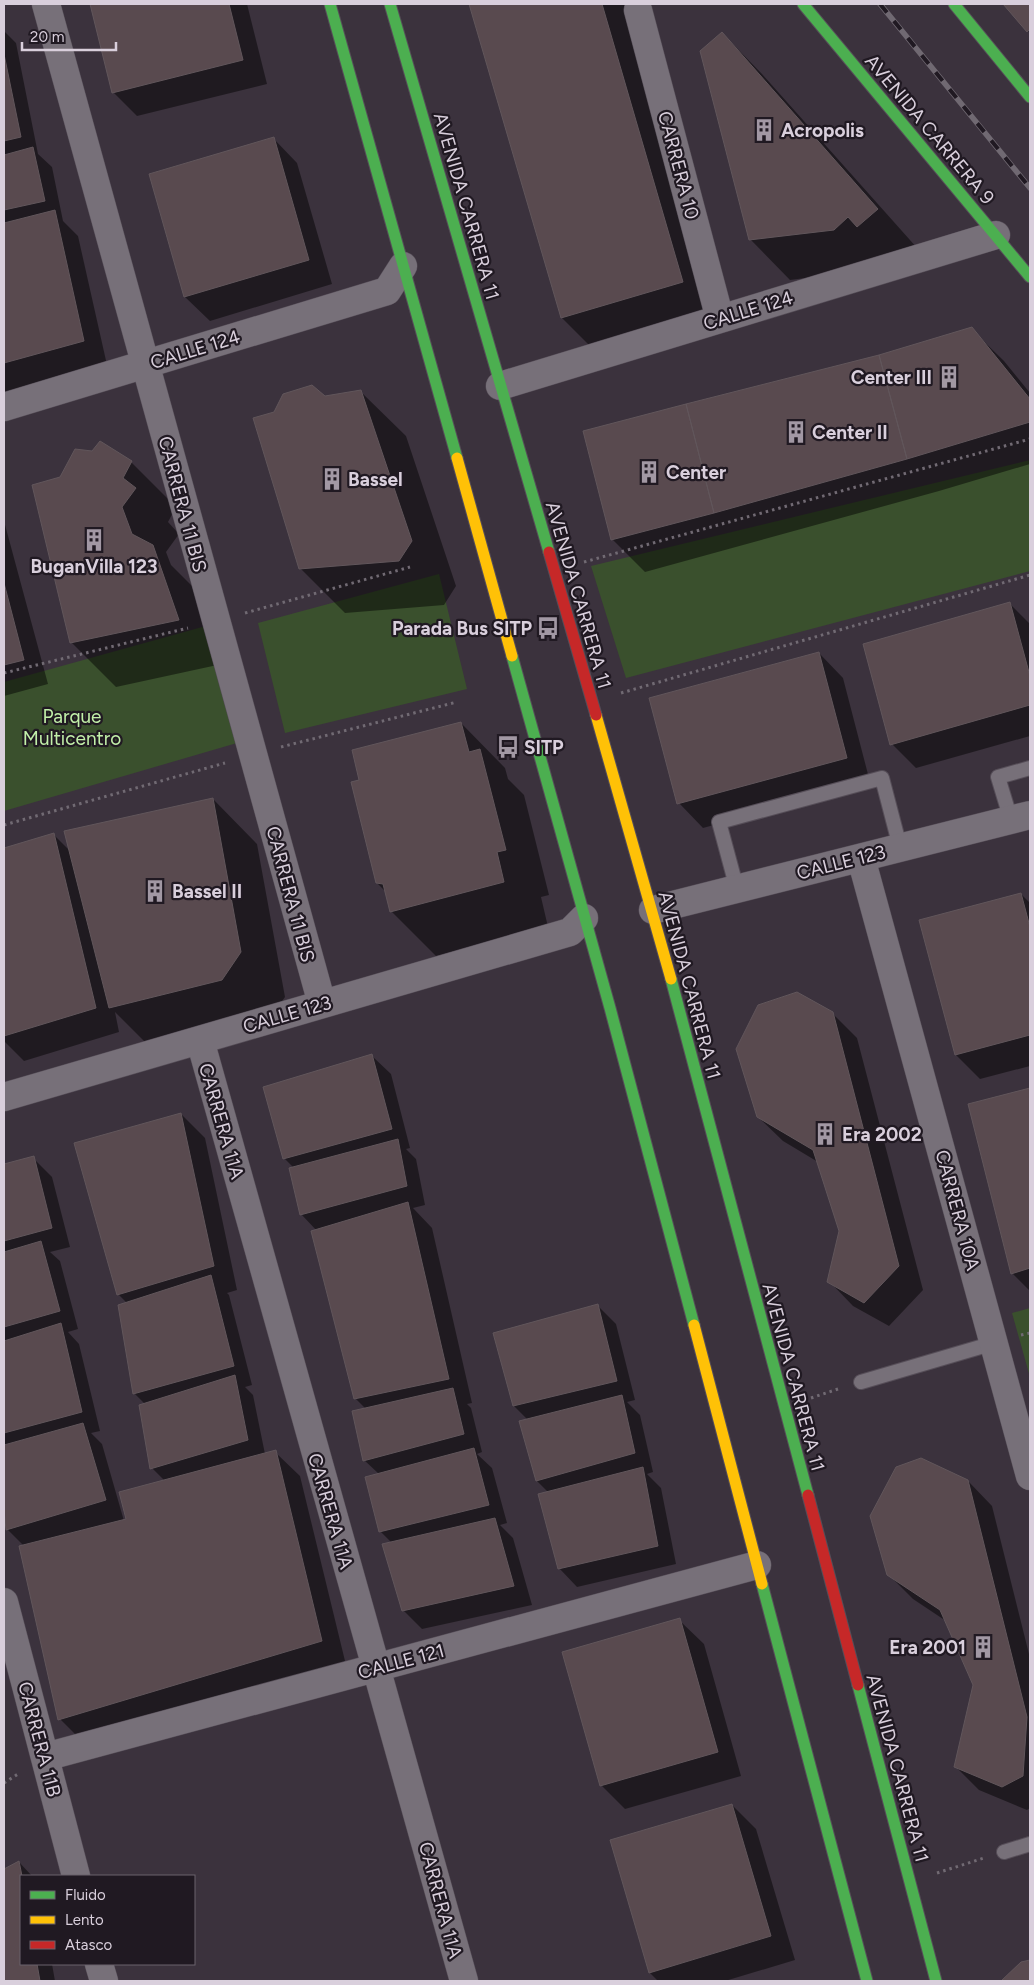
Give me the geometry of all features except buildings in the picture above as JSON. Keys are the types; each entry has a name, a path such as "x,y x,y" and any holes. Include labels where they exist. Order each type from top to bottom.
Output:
{"main road":[{"path":"330,4 403,266 582,931 757,1565 867,1981"},
{"name":"AVENIDA CARRERA 11","path":"390,4 653,910 936,1981"},
{"name":"AVENIDA CARRERA 9","path":"803,4 1030,277"},
{"path":"954,4 1030,97"}],"street":[{"name":"CARRERA 11 BIS","path":"46,4 144,365 322,1004"},
{"name":"CARRERA 10","path":"638,10 720,319"},
{"name":"CALLE 124","path":"500,386 996,235"},
{"path":"403,266 386,291 414,308"},
{"name":"CALLE 124","path":"4,407 386,291"},
{"name":"CALLE 123","path":"653,910 1020,817"},
{"name":"CARRERA 10A","path":"861,858 1030,1476"},
{"name":"CALLE 123","path":"4,1097 322,1004 582,931"},
{"name":"CARRERA 11A","path":"200,1040 464,1981"},
{"name":"CALLE 121","path":"45,1757 757,1565"},
{"name":"CARRERA 11B","path":"4,1602 76,1875"},
{"path":"99,1965 104,1981"}],"lane":[{"path":"1020,817 998,777 1030,768"},
{"path":"737,889 719,822 882,778 900,847"},
{"path":"861,1382 994,1343"},
{"path":"1004,1852 1030,1844"}],"path":[{"path":"554,570 1030,440"},
{"path":"4,672 216,621 410,567"},
{"path":"592,700 1030,575"},
{"path":"4,824 253,755 458,702"},
{"path":"784,1406 861,1382"},
{"path":"909,1881 1004,1852"}],"green space":[{"path":"1030,460 1030,571 626,678 591,566"},
{"path":"439,574 467,689 285,733 258,623"},
{"name":"Parque Multicentro","path":"206,626 237,743 4,811 4,682"},
{"path":"1030,1308 1030,1377 1012,1313"}],"railway":[{"path":"880,4 1030,188"}],"traffic: fast":[{"path":"330,4 457,458"},
{"path":"390,4 549,552"},
{"path":"803,4 1030,277"},
{"path":"954,4 1030,97"},
{"path":"512,656 610,1008 694,1325"},
{"path":"671,979 808,1495"},
{"path":"762,1584 867,1981"},
{"path":"858,1685 936,1981"}],"traffic: slow":[{"path":"457,458 512,656"},
{"path":"596,715 671,979"},
{"path":"694,1325 762,1584"}],"traffic: jam":[{"path":"549,552 596,715"},
{"path":"808,1495 858,1685"}],"place":[{"name":"Acropolis","path":"764,130"},
{"name":"Center III","path":"949,377"},
{"name":"Center II","path":"796,432"},
{"name":"Center","path":"649,472"},
{"name":"Bassel","path":"332,479"},
{"name":"BuganVilla 123","path":"94,540"},
{"name":"Parada Bus SITP","path":"548,628"},
{"name":"SITP","path":"508,747"},
{"name":"Bassel II","path":"155,891"},
{"name":"Era 2002","path":"825,1134"},
{"name":"Era 2001","path":"983,1647"}]}
